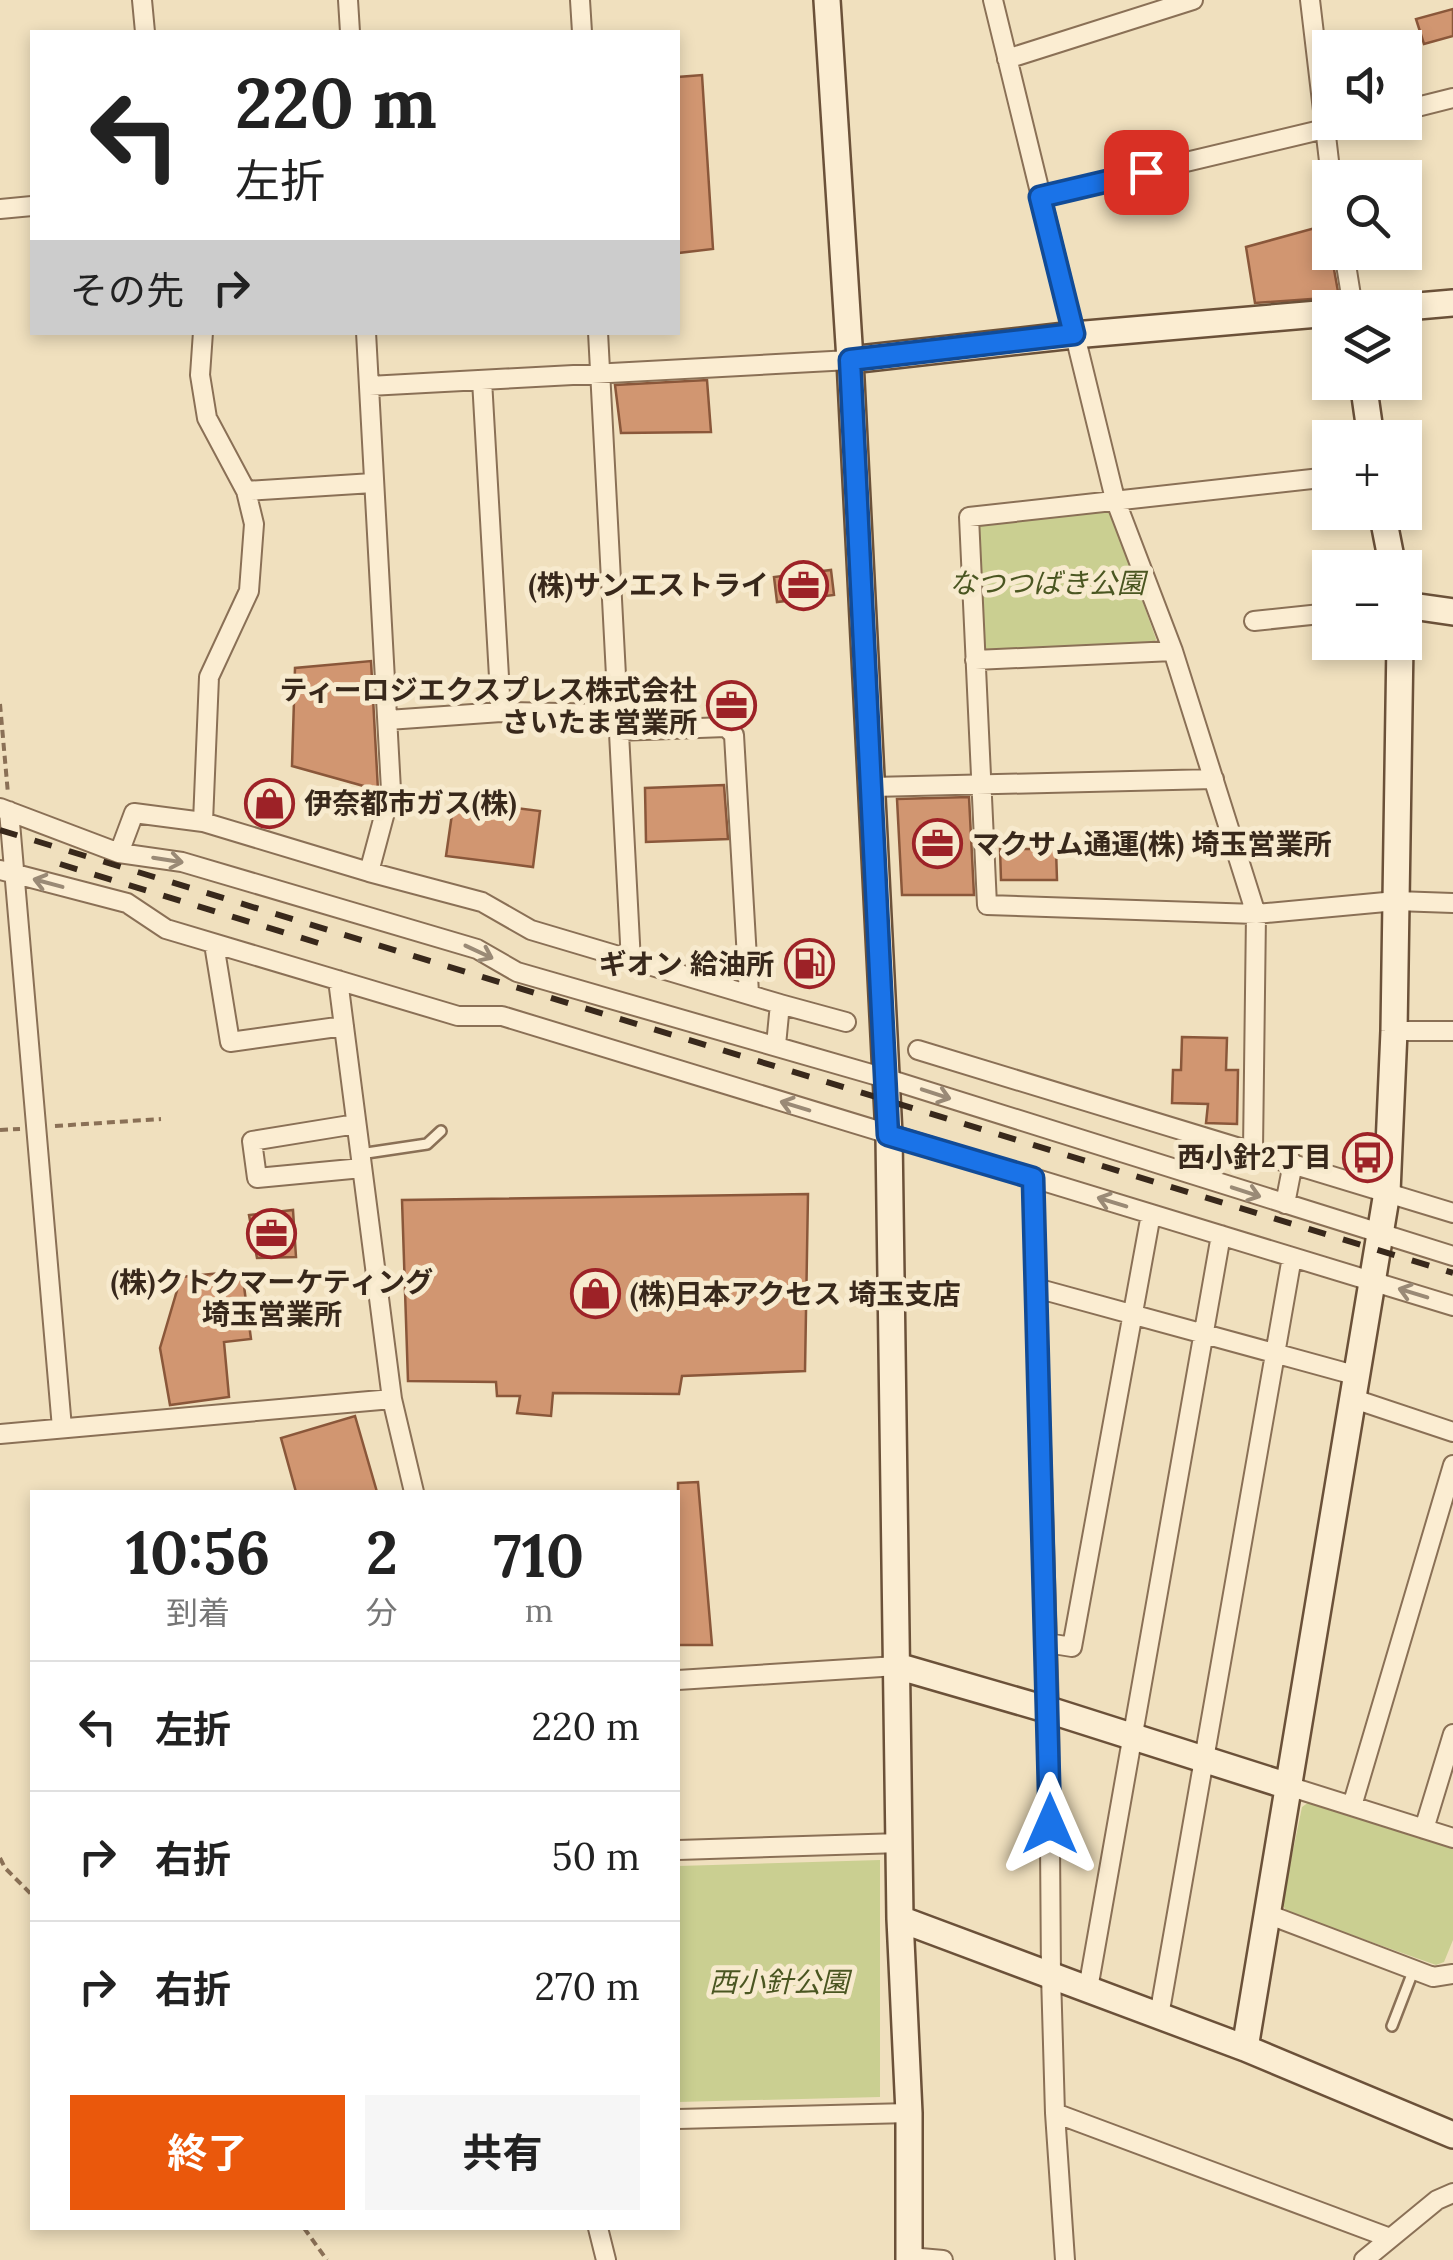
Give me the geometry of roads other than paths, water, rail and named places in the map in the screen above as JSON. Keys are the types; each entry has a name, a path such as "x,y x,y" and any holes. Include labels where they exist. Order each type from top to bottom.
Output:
{"street":[{"path":"142,0 145,30"},
{"path":"348,0 350,30"},
{"path":"580,0 582,30"},
{"path":"827,0 850,360 888,1135 909,2258 943,2260"},
{"path":"993,0 1115,499 1173,651 1256,914 1253,1150"},
{"path":"1007,59 1193,0"},
{"path":"1310,0 1313,30"},
{"path":"1422,106 1453,98"},
{"path":"1040,197 1312,133"},
{"path":"0,209 30,206"},
{"path":"1422,306 1453,303"},
{"path":"369,386 850,360 1074,334 1312,314"},
{"path":"203,335 200,374 207,418 246,492 254,524 249,591 209,677 203,822"},
{"path":"366,335 391,790 369,872"},
{"path":"598,335 631,962"},
{"path":"482,380 501,712"},
{"path":"1312,479 969,517 987,906 1256,914 1396,901 1453,903"},
{"path":"246,492 373,483"},
{"path":"1422,607 1453,612"},
{"path":"1254,621 1312,614"},
{"path":"975,660 1173,651"},
{"path":"1245,2048 1387,1192 1394,1030 1400,660"},
{"path":"388,720 501,712 726,727 734,736 750,993"},
{"path":"872,787 1214,779"},
{"path":"62,1428 4,809 119,853 182,862 477,949 517,972 885,1078 1453,1256"},
{"path":"119,853 134,813 203,822 482,902 531,930 631,962 846,1022"},
{"path":"7,872 127,903 166,930 458,1016 502,1016 1453,1306"},
{"path":"214,944 230,1042 344,1026"},
{"path":"338,980 392,1399 414,1490"},
{"path":"776,1045 780,1004"},
{"path":"1394,1030 1453,1031"},
{"path":"918,1050 1453,1213"},
{"path":"356,1124 252,1141 256,1178 361,1161"},
{"path":"1285,1204 1293,1163"},
{"path":"1033,1178 1049,1710 1051,1975 1066,2260"},
{"path":"1047,1643 1072,1647 1152,1214"},
{"path":"1088,1989 1220,1235"},
{"path":"1159,2016 1292,1257"},
{"path":"1036,1288 1275,1354 1453,1432"},
{"path":"0,1434 392,1399"},
{"path":"1352,1806 1453,1465"},
{"path":"680,1680 897,1666 1453,1838"},
{"path":"1424,1829 1453,1734"},
{"path":"680,1850 901,1843"},
{"path":"1267,1914 1433,1976 1452,1972"},
{"path":"900,1920 1245,2048 1453,2135"},
{"path":"1056,2113 1390,2238"},
{"path":"680,2120 909,2114"},
{"path":"1364,2260 1436,2200 1453,2193"},
{"path":"598,2230 606,2260"}],"lane":[{"path":"361,1161 427,1144 441,1130"},
{"path":"1392,2026 1414,1970"}],"railway":[{"path":"0,830 1453,1273"},
{"path":"60,864 328,946"}],"place":[{"name":"(株)サンエストライ","path":"804,585"},
{"name":"ティーロジエクスプレス株式会社 さいたま営業所","path":"732,706"},
{"name":"伊奈都市ガス(株)","path":"269,803"},
{"name":"マクサム通運(株) 埼玉営業所","path":"937,844"},
{"name":"ギオン 給油所","path":"809,964"},
{"name":"西小針2丁目","path":"1367,1157"},
{"name":"(株)クトクマーケティング 埼玉営業所","path":"272,1234"},
{"name":"(株)日本アクセス 埼玉支店","path":"595,1294"}],"park label":[{"name":"なつつばき公園","path":"1047,583"},
{"name":"西小針公園","path":"779,1982"}]}
